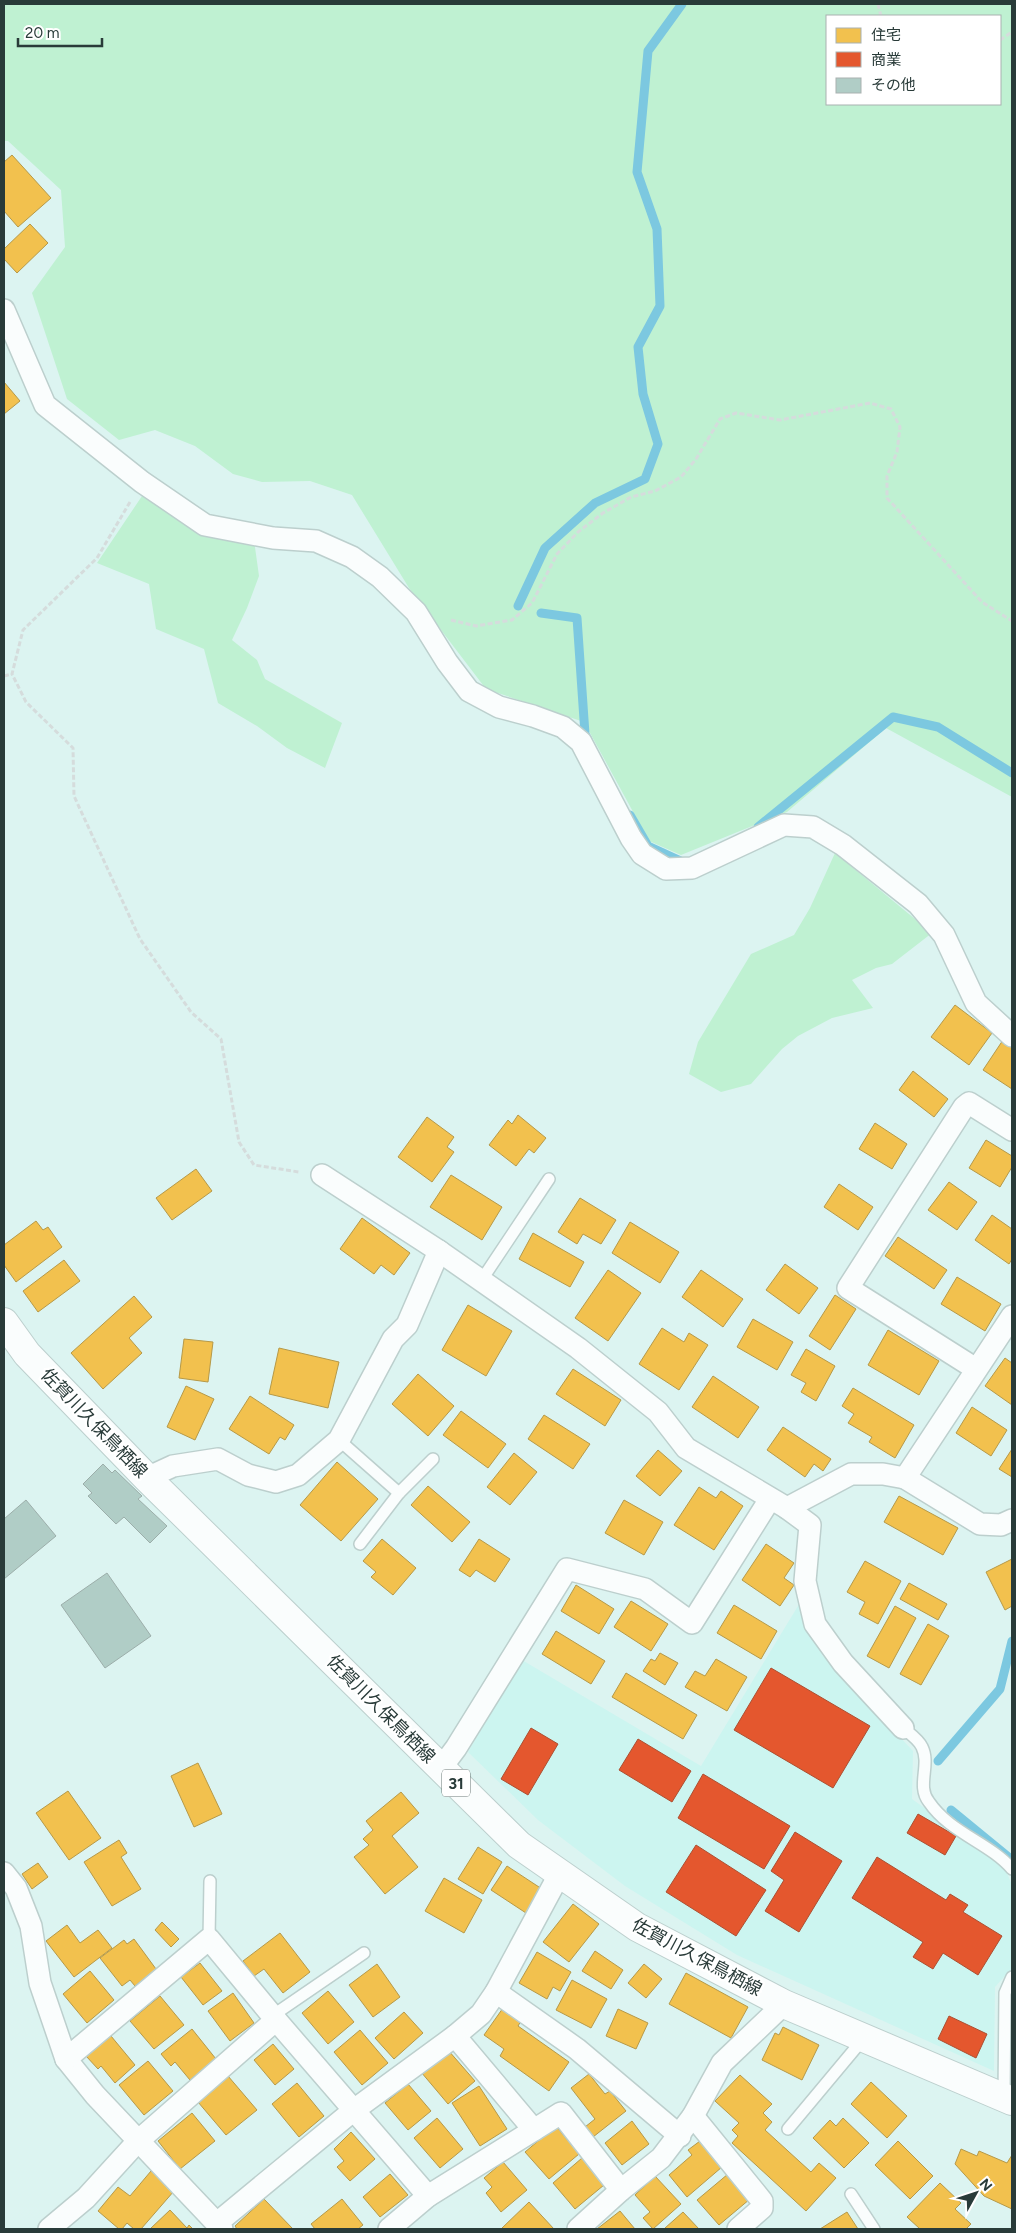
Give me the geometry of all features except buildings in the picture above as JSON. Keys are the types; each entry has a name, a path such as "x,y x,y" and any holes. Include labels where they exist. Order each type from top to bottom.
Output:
{"main road":[{"name":"佐賀川久保鳥栖線","path":"4,1322 27,1354 147,1478 519,1844 637,1927 784,2004 1008,2099"}],"street":[{"path":"4,310 45,405 142,482 205,525 273,538 316,541 352,557 380,577 416,612 447,662 469,691 499,707 533,716 563,727 581,742 631,838 642,854 666,869 692,868 784,826 813,827 843,845 918,904 944,935 976,1003 1012,1036"},
{"path":"976,1369 848,1288 964,1107 969,1103 1012,1130"},
{"path":"322,1175 439,1251 578,1348 658,1412 686,1448 810,1525 804,1581 815,1624 843,1663 903,1728"},
{"path":"147,1478 173,1466 218,1459 248,1475 276,1482 298,1474 338,1440 393,1339 407,1325 439,1251"},
{"path":"905,1478 1012,1316"},
{"path":"441,1768 456,1748 567,1568 645,1589 692,1623 779,1504 851,1474 883,1474 905,1478 980,1524 1001,1525 1012,1520"},
{"path":"4,1873 16,1888 32,1926 40,1982 66,2059 95,2095 220,2226 354,2110 482,2014 496,1992 560,1873"},
{"path":"66,2059 209,1939 274,2018 428,2196"},
{"path":"496,1992 577,2049 680,2136"},
{"path":"578,2229 621,2190 661,2158 680,2136 693,2116 722,2063 784,2004"},
{"path":"49,2229 86,2198 138,2141 274,2018"},
{"path":"455,2036 534,2130"},
{"path":"389,2229 428,2196 561,2113 621,2190"},
{"path":"693,2116 762,2201 762,2208 738,2229"}],"lane":[{"path":"481,1281 548,1180"},
{"path":"338,1440 399,1493"},
{"path":"360,1544 399,1493 433,1459"},
{"path":"903,1728 922,1746 926,1767 923,1783 927,1800 942,1819 1012,1869"},
{"path":"209,1939 210,1881"},
{"path":"274,2018 364,1953"},
{"path":"1008,2099 1005,1993 1012,1977"},
{"path":"788,2129 864,2038"},
{"path":"851,2194 874,2229"}],"path":[{"path":"1001,39 1012,32"},
{"path":"416,612 476,626 512,620 532,603 557,554 578,532 603,513 631,497 655,491 681,477 696,459 720,419 736,413 780,420 870,403 891,409 900,427 897,452 887,476 887,498 982,602 1012,621"},
{"path":"142,482 97,558 23,630 12,674 26,702 73,748 74,796 140,939 191,1012 221,1039 239,1142 254,1165 322,1175"},
{"path":"4,676 12,674"}],"shaded area":[{"path":"801,1601 822,1655 913,1751 912,1799 1003,1864 1012,1885 1012,1968 995,1987 994,2071 737,1955 625,1886 538,1820 468,1752 522,1660 701,1766"}],"green space":[{"path":"4,4 1012,4 1012,797 886,728 787,812 681,855 649,841 584,722 486,689 409,588 352,495 310,481 262,482 233,474 195,446 155,430 119,440 67,399 32,293 65,247 61,190 8,141 4,141"},
{"path":"142,496 205,537 254,540 259,576 232,640 257,660 265,679 342,723 325,768 287,748 257,726 218,703 204,649 156,629 149,584 97,563"},
{"path":"835,853 932,933 892,964 876,968 852,980 873,1008 832,1018 798,1036 782,1049 751,1084 721,1092 689,1074 698,1042 751,954 794,935 810,908"}],"waterway":[{"path":"518,606 545,548 595,503 645,479 658,444 643,394 638,347 660,306 657,229 637,172 648,51 682,4"},
{"path":"541,613 577,618 585,734 588,740"},
{"path":"758,827 893,717 938,727 1012,773"},
{"path":"630,815 648,846 683,862"},
{"path":"938,1761 1000,1689 1012,1641"},
{"path":"951,1810 1012,1860"}]}
